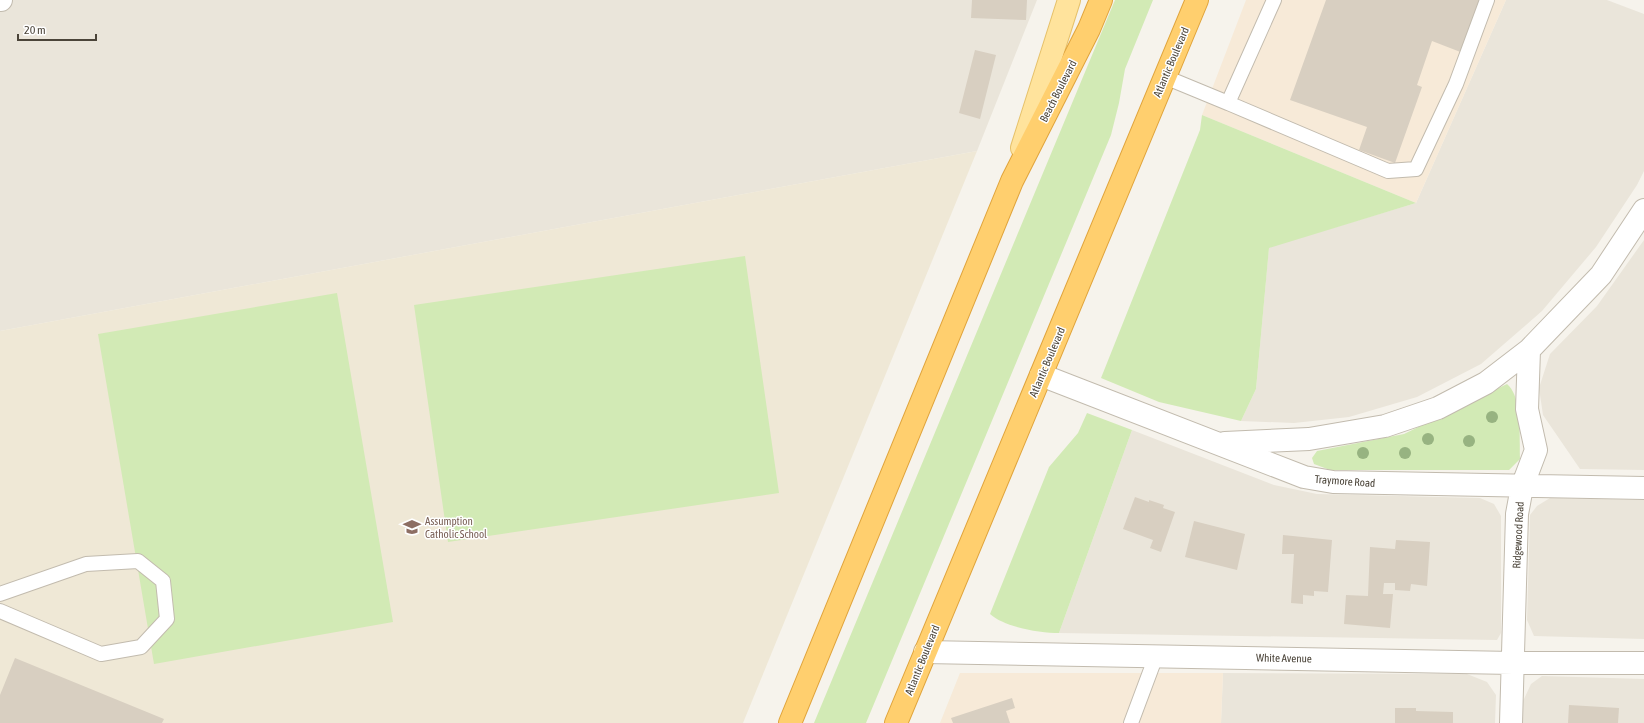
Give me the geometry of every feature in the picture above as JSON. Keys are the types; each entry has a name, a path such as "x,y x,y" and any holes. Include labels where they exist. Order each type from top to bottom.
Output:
{"highway":[{"name":"Beach Boulevard","path":"790,723 1012,181 1089,29 1102,0"},
{"name":"Atlantic Boulevard","path":"896,723 1197,0"}],"main road":[{"path":"1012,181 1069,0"}],"street":[{"path":"1217,443 1309,439 1385,426 1445,405 1486,383 1529,350 1601,275 1644,210"},
{"name":"Ridgewood Road","path":"1511,723 1517,514 1522,487 1536,450 1527,409 1529,350"},
{"name":"Traymore Road","path":"1041,375 1304,477 1333,482 1522,487 1644,488"},
{"name":"White Avenue","path":"925,652 1644,663"}],"lane":[{"path":"1228,103 1274,0"},
{"path":"1165,77 1388,171 1416,169 1456,84 1487,0"},
{"path":"0,594 86,564 138,561 163,581 167,618 141,648 101,654 0,611"},
{"path":"1131,723 1156,656"}],"shaded area":[{"path":"0,0 1037,0 977,151 0,331"},
{"path":"1246,0 1506,0 1416,203 1202,115"},
{"path":"1506,0 1607,0 1644,14 1644,171 1637,185 1596,247 1542,311 1481,364 1417,397 1349,417 1294,423 1241,421 1256,389 1269,247 1416,203"},
{"name":"Assumption Catholic School","path":"977,151 743,723 0,723 0,331"},
{"path":"1644,240 1644,470 1580,469 1543,415 1539,388 1550,354 1597,306"},
{"path":"1132,430 1274,485 1317,494 1480,498 1494,504 1501,516 1501,633 1497,640 1059,633"},
{"path":"1550,498 1644,500 1644,639 1534,636 1527,620 1530,515 1537,506"},
{"path":"960,673 1223,673 1221,723 940,723"},
{"path":"1223,673 1467,674 1487,682 1496,695 1495,723 1221,723"},
{"path":"1542,676 1644,679 1644,723 1522,723 1523,701 1531,684"}],"green space":[{"path":"1115,0 1153,0 1125,69 1111,135 866,723 814,723"},
{"path":"1202,115 1416,203 1269,248 1256,389 1241,421 1159,402 1101,378 1200,130"},
{"path":"745,256 779,493 448,542 414,305"},
{"path":"337,293 393,622 154,664 98,334"},
{"path":"1507,384 1516,398 1520,430 1520,459 1509,470 1330,470 1314,464 1312,458 1317,451 1404,434"},
{"path":"1087,413 1132,430 1059,633 1042,632 1013,626 996,619 990,614 1049,467 1078,433"}],"building":[{"path":"972,0 1027,0 1026,20 971,18"},
{"path":"1326,0 1482,0 1463,53 1432,41 1417,85 1422,87 1395,163 1359,150 1367,127 1290,100"},
{"path":"975,50 996,55 980,119 959,113"},
{"path":"1135,497 1164,505 1163,508 1175,512 1161,552 1150,548 1153,540 1123,529"},
{"path":"1194,521 1245,534 1237,570 1185,557"},
{"path":"1283,535 1332,540 1328,592 1314,591 1314,596 1303,595 1303,604 1291,603 1294,554 1282,554"},
{"path":"1396,540 1430,542 1427,586 1411,584 1410,591 1395,590 1395,583 1384,583 1383,594 1393,594 1390,628 1344,624 1346,595 1368,596 1370,547 1395,549"},
{"path":"15,658 164,719 162,723 0,723 0,695"},
{"path":"1012,698 1015,708 1006,711 1010,723 953,723 951,718"},
{"path":"1569,705 1619,708 1618,723 1568,723"},
{"path":"1395,708 1416,708 1416,711 1453,712 1453,723 1395,723"}],"place":[{"name":"Assumption Catholic School","path":"412,527"}]}
